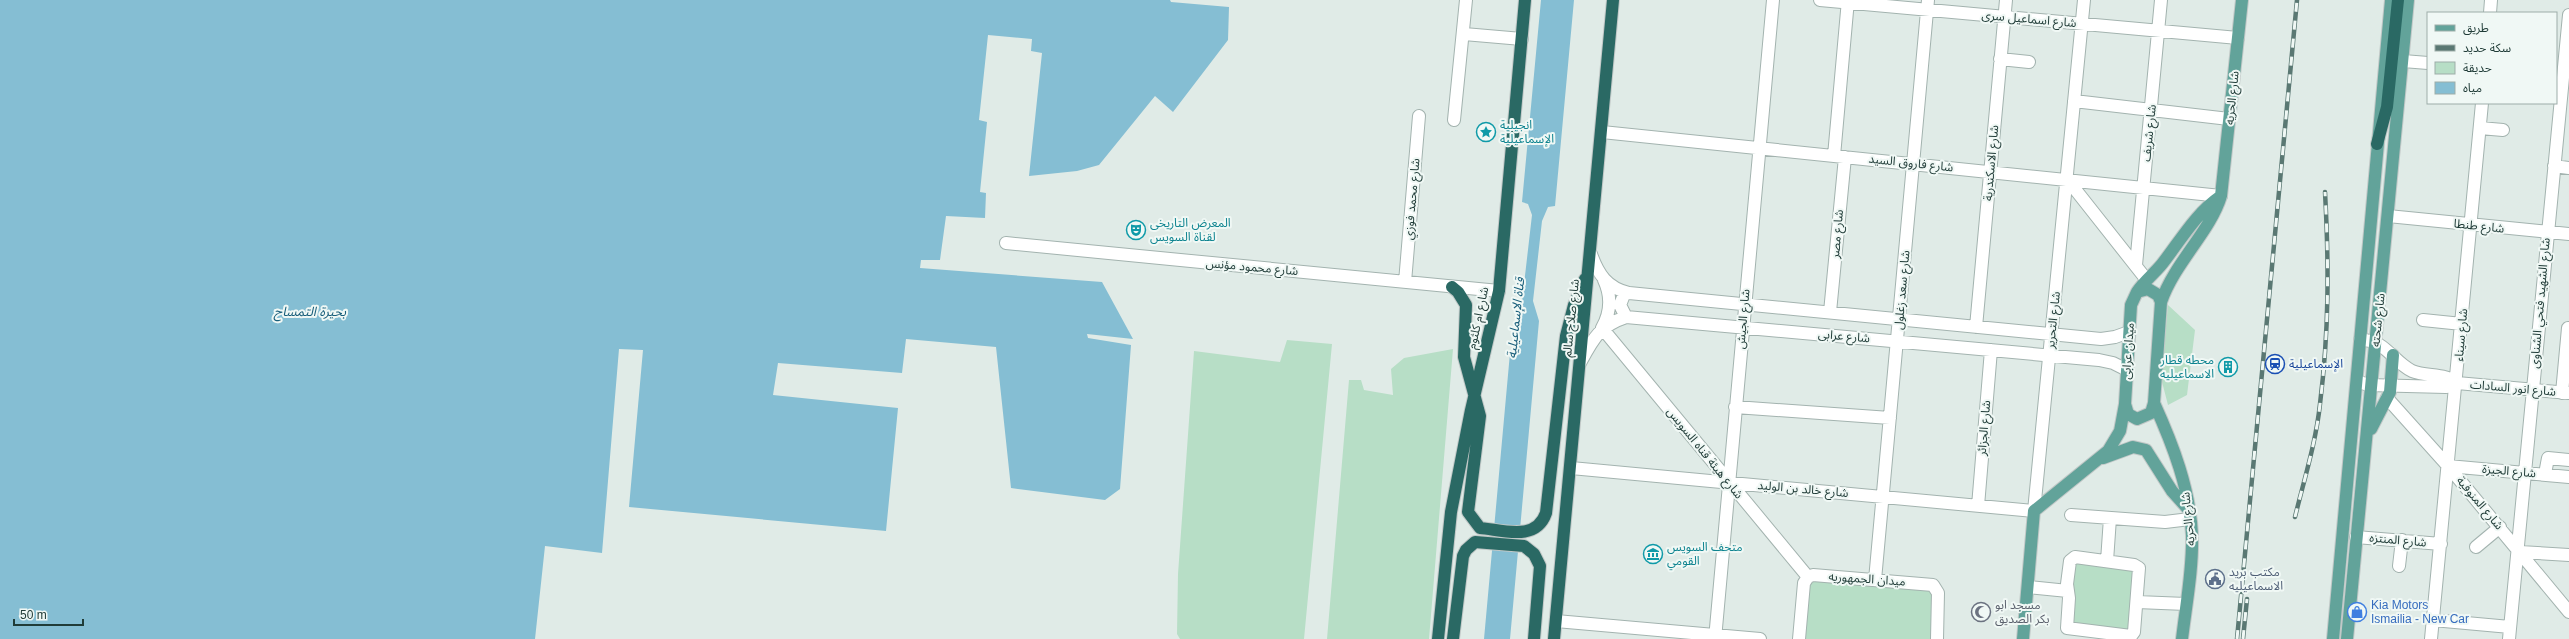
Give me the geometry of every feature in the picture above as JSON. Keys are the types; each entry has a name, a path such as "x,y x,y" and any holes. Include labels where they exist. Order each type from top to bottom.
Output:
{"highway":[{"name":"شارع ام كلثوم","path":"1438,639 1451,512 1475,394 1499,291 1526,0"},
{"name":"شارع صلاح سالم","path":"1554,639 1591,254 1613,0"},
{"path":"2377,144 2387,107 2398,0"},
{"path":"1452,287 1458,292 1466,305 1464,357 1480,409 1480,421 1468,512 1480,528 1526,533 1539,526 1546,513 1566,336 1574,305 1589,272"},
{"path":"1453,639 1464,556 1471,545 1480,541 1524,546 1534,554 1540,566 1534,639"}],"main road":[{"name":"شارع الحريه","path":"2161,302 2171,277 2212,216 2220,196 2242,0"},
{"name":"شارع شحته","path":"2333,639 2377,144 2392,0"},
{"name":"شارع شحته","path":"2347,639 2408,0"},
{"path":"2137,292 2146,279 2162,264 2201,211 2220,196"},
{"path":"2125,404 2128,414 2137,419 2151,413 2154,403 2161,302 2158,295 2151,290 2137,292"},
{"name":"ميدان عرابى","path":"2100,459 2115,442 2120,432 2125,404 2131,305 2137,292"},
{"path":"2367,437 2387,398 2391,385 2392,355"},
{"name":"شارع الحريه","path":"2154,403 2181,472 2190,515 2191,551 2182,639"},
{"path":"2034,511 2100,459 2133,447 2146,450 2172,491 2190,515"},
{"name":"شارع التحرير","path":"2023,639 2034,511"}],"street":[{"path":"1454,120 1464,34 1466,0"},
{"name":"شارع الجيش","path":"1715,637 1773,0"},
{"name":"شارع اسماعيل سرى","path":"1820,0 1928,5 2004,17 2238,38"},
{"name":"شارع الاسكندرية","path":"1976,326 2006,0"},
{"name":"شارع التحرير","path":"2034,511 2049,355 2053,334 2084,0"},
{"name":"شارع شريف","path":"2136,265 2161,0"},
{"path":"2490,12 2491,0"},
{"name":"شارع مصر","path":"1830,312 1848,1"},
{"name":"شارع سعد زغلول","path":"1875,580 1928,5"},
{"name":"شارع الشهيد فتحي الشناوى","path":"2510,633 2519,550 2547,232 2569,15"},
{"path":"1464,34 1522,39"},
{"path":"2000,59 2029,62"},
{"path":"2403,61 2427,63"},
{"path":"2074,101 2229,119"},
{"name":"شارع سيناء","path":"2431,639 2457,383 2482,104"},
{"name":"شارع محمد فوزي","path":"1405,282 1419,116"},
{"path":"2480,128 2503,130"},
{"name":"شارع فاروق السيد","path":"1602,132 1759,150 1839,156 1990,171 2220,196"},
{"path":"2554,166 2569,168"},
{"path":"2067,179 2146,279"},
{"name":"شارع طنطا","path":"2388,216 2569,234"},
{"name":"شارع محمود مؤنس","path":"1006,243 1499,291"},
{"name":"شارع عرابى","path":"1591,254 1596,269 1604,280 1611,286 1625,292 2101,339 2115,337 2129,332"},
{"path":"1580,363 1602,328 1610,308 1609,294 1604,280"},
{"path":"1625,292 1620,305 1626,317"},
{"name":"شارع عرابى","path":"1602,328 1610,322 1626,317 2106,361 2127,370"},
{"path":"2423,320 2462,324"},
{"name":"شارع هيئة قناه السويس","path":"1602,328 1808,577"},
{"path":"2565,393 2568,328"},
{"name":"شارع انور السادات","path":"2360,340 2375,342 2402,365 2414,371 2450,379 2457,383 2565,393"},
{"name":"شارع الجزائر","path":"1978,506 1991,350"},
{"name":"شارع انور السادات","path":"2357,381 2372,385 2446,387 2457,383"},
{"name":"شارع المنوفية","path":"2387,398 2500,527 2569,612"},
{"path":"1736,407 1890,418"},
{"path":"2545,474 2548,458 2569,460"},
{"name":"شارع الجيزة","path":"2448,466 2569,477"},
{"name":"شارع خالد بن الوليد","path":"1571,468 2034,511"},
{"path":"2071,515 2165,522 2190,515"},
{"path":"2107,561 2110,518"},
{"path":"2476,547 2500,527"},
{"name":"شارع المنتزه","path":"2356,536 2441,544"},
{"path":"2399,566 2402,540"},
{"path":"2519,550 2569,555"},
{"path":"2073,557 2107,561 2137,566 2139,571 2134,632 2131,636 2100,636 2067,628 2070,561 2073,557"},
{"name":"ميدان الجمهوريه","path":"1808,577 1813,575 1930,583 1936,587 1938,593 1937,639"},
{"path":"1799,639 1804,583 1808,577"},
{"path":"2028,587 2068,591"},
{"path":"2137,602 2186,604"},
{"path":"1556,620 1715,637 1760,639"},
{"path":"2433,620 2510,633"}],"green space":[{"path":"2168,305 2195,330 2187,395 2168,405 2161,378"},
{"path":"1287,340 1332,344 1304,639 1180,639 1177,634 1178,574 1194,351 1280,362"},
{"path":"1453,349 1429,639 1327,639 1349,380 1361,380 1364,390 1393,395 1391,369 1404,358"},
{"path":"2070,561 2134,565 2134,632 2071,630"},
{"path":"1808,579 1937,589 1933,639 1803,639"}],"water":[{"name":"بحيرة التمساح","path":"0,0 1170,0 1171,2 1229,7 1228,40 1173,112 1155,96 1099,165 1077,171 1029,176 1042,53 1031,51 1032,39 988,35 979,120 987,122 980,192 986,193 985,218 946,216 940,260 921,260 920,268 1102,282 1133,339 1087,334 1088,338 1131,345 1120,489 1105,500 1011,488 996,347 906,339 902,373 778,363 773,395 898,408 886,531 629,507 643,350 619,349 602,553 545,546 535,639 0,639"},
{"path":"1541,0 1574,0 1555,206 1548,207 1542,221 1533,301 1539,321 1510,639 1484,639 1510,353 1520,319 1532,215 1528,204 1522,202"}],"railway":[{"path":"2237,639 2297,0"},
{"path":"2295,517 2316,432 2323,377 2327,324 2325,192"},
{"path":"2243,639 2247,599"}],"place":[{"name":"انجيلية الإسماعيلية","path":"1486,132"},
{"name":"المعرض التاريخى لقناة السويس","path":"1136,230"},
{"name":"الإسماعيلية","path":"2275,364"},
{"name":"محطه قطار الاسماعيليه","path":"2228,367"},
{"name":"متحف السويس القومي","path":"1653,554"},
{"name":"مكتب بريد الاسماعيليه","path":"2215,579"},
{"name":"مسجد ابو بكر الصديق","path":"1981,612"},
{"name":"Kia Motors Ismailia - New Car","path":"2357,612"}],"water label":[{"name":"قناة الإسماعيلية","path":"1515,318"}]}
